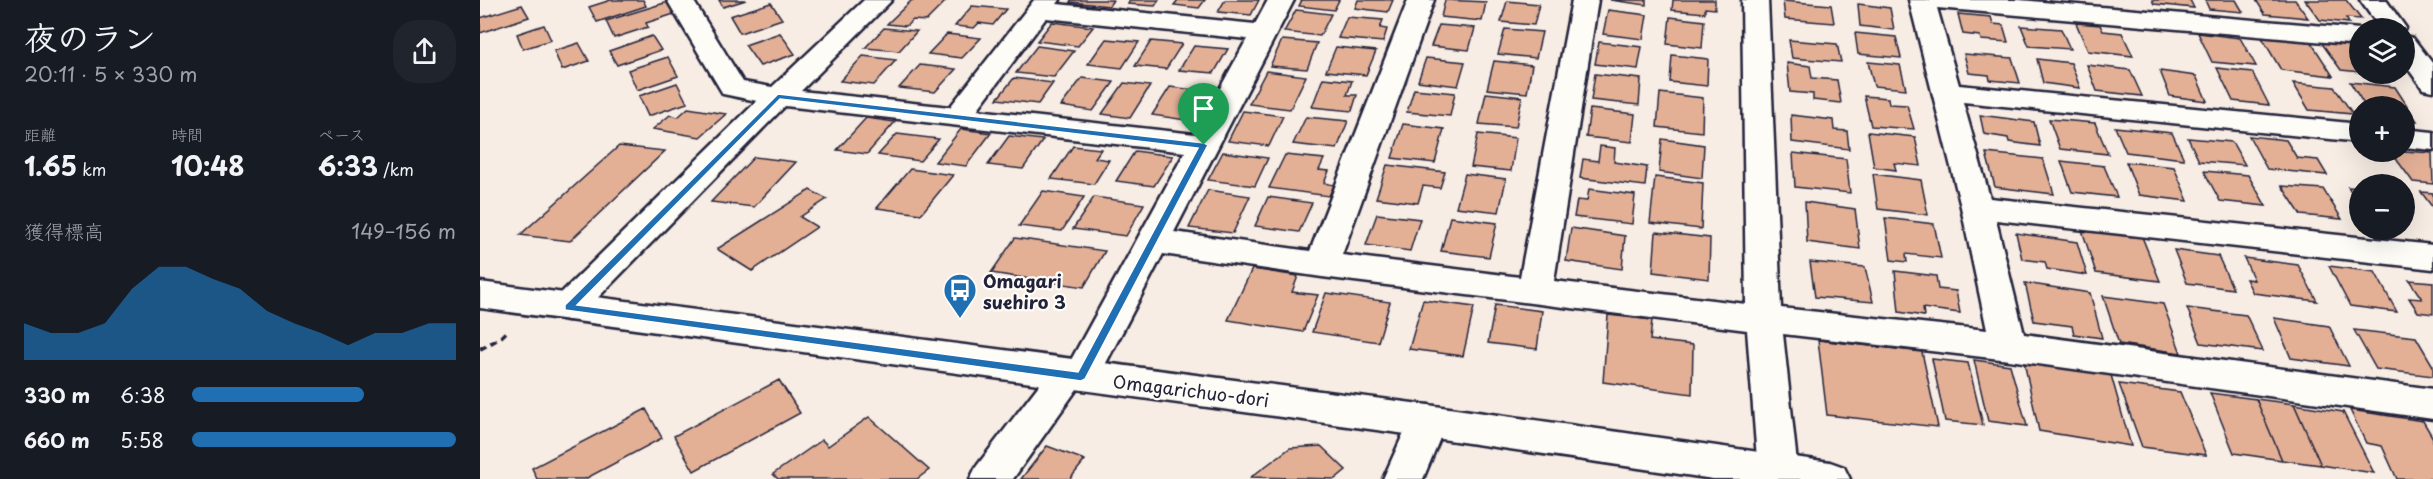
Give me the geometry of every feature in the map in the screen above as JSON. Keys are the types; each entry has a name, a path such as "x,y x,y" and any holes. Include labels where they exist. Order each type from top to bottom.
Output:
{"street":[{"path":"680,0 733,88 778,97 1204,145"},
{"path":"568,307 778,97 879,0"},
{"path":"990,479 1075,375 1155,241 1281,0"},
{"path":"1322,265 1421,0"},
{"path":"1535,291 1585,0"},
{"path":"1755,0 1764,319 1778,472"},
{"path":"1922,0 1977,207 2009,346"},
{"path":"1929,0 2349,36"},
{"path":"2373,0 2386,18"},
{"path":"958,116 1043,5 1263,33"},
{"path":"2415,43 2433,44"},
{"path":"2415,58 2433,83"},
{"path":"1947,92 2349,132"},
{"path":"2415,139 2433,141"},
{"path":"1977,207 2433,257"},
{"path":"1155,241 1322,265 1764,319 2009,346 2433,404"},
{"name":"Omagarichuo-dori","path":"480,295 1428,421 1707,471 1778,472 1830,479"},
{"path":"1403,479 1428,421"}],"building":[{"path":"611,0 643,0 646,6 597,22 589,7"},
{"path":"719,0 746,0 723,7"},
{"path":"912,0 946,1 926,21 913,20 906,26 887,24"},
{"path":"1071,0 1113,0 1109,6 1070,2"},
{"path":"1130,0 1159,0 1155,6 1128,4"},
{"path":"1178,0 1205,0 1199,8 1174,5"},
{"path":"1225,0 1259,0 1251,15 1218,12"},
{"path":"1302,0 1339,0 1334,10 1299,6"},
{"path":"1358,0 1393,0 1388,12 1355,8"},
{"path":"1445,0 1486,2 1482,21 1441,17"},
{"path":"1610,0 1646,0 1646,5"},
{"path":"1673,0 1715,0 1715,9 1705,8 1705,13 1672,10"},
{"path":"2152,0 2190,0 2194,8 2154,4"},
{"path":"2205,0 2236,0 2243,12 2209,9"},
{"path":"2256,0 2295,0 2308,18 2265,14"},
{"path":"2305,0 2346,0 2360,18 2346,18 2349,23 2320,20"},
{"path":"1507,1 1539,4 1534,25 1501,22"},
{"path":"1783,1 1831,5 1834,23 1785,19"},
{"path":"668,2 674,14 646,23 648,27 614,38 606,21"},
{"path":"771,3 782,19 740,33 730,16"},
{"path":"1858,4 1890,8 1894,30 1860,26"},
{"path":"522,5 529,17 480,33 480,18"},
{"path":"972,6 1006,9 993,25 979,23 974,28 955,26"},
{"path":"1296,10 1331,14 1320,36 1284,32"},
{"path":"1608,10 1647,15 1643,39 1603,34"},
{"path":"1958,14 1991,17 1993,24 2003,25 2008,42 1981,40 1980,36 1963,34"},
{"path":"1347,17 1383,20 1380,28 1387,29 1383,42 1338,38"},
{"path":"1670,17 1704,21 1702,48 1667,44"},
{"path":"1052,22 1093,27 1078,46 1037,41"},
{"path":"2076,23 2100,25 2103,31 2122,33 2133,56 2088,51"},
{"path":"544,25 551,40 523,49 517,34"},
{"path":"1439,25 1475,28 1469,50 1431,46"},
{"path":"2021,26 2061,29 2070,49 2029,46"},
{"path":"884,28 917,31 899,51 865,48"},
{"path":"1505,29 1542,32 1536,58 1498,54"},
{"path":"780,33 795,54 760,66 745,45"},
{"path":"1855,33 1896,37 1901,58 1858,54"},
{"path":"2198,33 2240,38 2256,66 2212,62"},
{"path":"947,34 981,38 962,58 928,54"},
{"path":"652,36 661,50 617,65 609,51"},
{"path":"2261,36 2311,42 2333,76 2281,70"},
{"path":"1106,39 1139,42 1122,68 1088,64"},
{"path":"1282,40 1317,43 1307,69 1270,66"},
{"path":"1789,40 1837,44 1841,62 1792,58"},
{"path":"1151,41 1182,44 1166,69 1135,66"},
{"path":"1599,42 1642,47 1638,69 1595,64"},
{"path":"2321,42 2349,44 2349,71 2341,70"},
{"path":"579,43 589,61 562,70 554,51"},
{"path":"1037,46 1074,51 1054,77 1016,73"},
{"path":"1194,46 1228,49 1214,73 1179,70"},
{"path":"1336,47 1376,51 1366,75 1326,71"},
{"path":"1964,54 2012,58 2020,83 1990,80 1989,75 1969,73"},
{"path":"1672,55 1708,59 1707,86 1670,82"},
{"path":"863,56 896,60 874,85 840,81"},
{"path":"668,57 678,76 637,90 628,70"},
{"path":"1426,58 1465,62 1458,86 1418,81"},
{"path":"2037,59 2071,63 2080,88 2043,83"},
{"path":"1494,61 1532,65 1527,93 1487,89"},
{"path":"1868,62 1900,65 1906,89 1874,86"},
{"path":"1787,63 1810,66 1812,78 1837,80 1841,103 1813,100 1813,94 1790,92"},
{"path":"920,65 956,69 935,92 899,88"},
{"path":"2087,65 2130,70 2142,96 2097,91"},
{"path":"2217,68 2252,72 2269,105 2233,101"},
{"path":"1266,71 1306,76 1290,109 1249,104"},
{"path":"2160,71 2196,76 2207,101 2170,96"},
{"path":"1595,74 1641,79 1639,105 1591,100"},
{"path":"1014,78 1053,83 1038,104 997,99"},
{"path":"1082,78 1114,82 1093,111 1061,106"},
{"path":"1323,78 1352,81 1347,95 1357,95 1352,111 1312,107"},
{"path":"677,83 687,103 648,116 639,96"},
{"path":"1124,83 1150,86 1130,118 1102,114"},
{"path":"2293,83 2334,87 2349,108 2349,114 2309,110"},
{"path":"2351,84 2395,87 2401,96 2359,96"},
{"path":"1170,87 1204,91 1186,120 1152,115"},
{"path":"1414,89 1455,93 1450,116 1407,112"},
{"path":"1486,93 1522,97 1516,127 1479,124"},
{"path":"1660,93 1703,98 1702,132 1657,127"},
{"path":"1864,96 1888,98 1889,104 1907,105 1914,129 1871,126"},
{"path":"688,108 726,114 700,137 653,129 670,115 678,117"},
{"path":"1590,109 1635,114 1632,142 1586,137"},
{"path":"1243,111 1283,116 1269,146 1228,141"},
{"path":"1791,115 1833,120 1834,130 1847,131 1849,149 1792,142"},
{"path":"1980,115 2034,122 2040,146 2009,142 2008,138 1984,134"},
{"path":"1306,117 1348,121 1337,149 1293,144"},
{"path":"866,118 895,122 867,154 837,150"},
{"path":"2049,119 2095,123 2108,154 2060,149"},
{"path":"1403,124 1444,129 1435,163 1392,158"},
{"path":"2115,127 2172,133 2184,159 2126,152"},
{"path":"961,129 991,133 966,166 935,162"},
{"path":"1868,132 1915,137 1921,166 1894,163 1896,170 1874,167"},
{"path":"897,134 939,139 920,161 878,155"},
{"path":"1478,134 1516,138 1511,171 1471,167"},
{"path":"1009,136 1043,140 1023,169 988,165"},
{"path":"2249,136 2286,140 2297,158 2318,160 2327,175 2267,169"},
{"path":"2188,138 2232,142 2245,165 2199,161"},
{"path":"1662,139 1704,145 1702,178 1659,172"},
{"path":"619,146 665,151 570,241 520,235"},
{"path":"1073,146 1101,149 1095,158 1109,160 1094,184 1051,179"},
{"path":"1600,146 1615,148 1614,162 1647,167 1645,186 1580,178 1583,159 1598,161"},
{"path":"1135,151 1173,156 1154,186 1116,181"},
{"path":"1223,152 1268,158 1255,186 1208,180"},
{"path":"2415,152 2432,153 2433,184 2415,182 2415,174 2407,174 2398,162 2415,162"},
{"path":"1793,153 1846,159 1850,193 1795,187"},
{"path":"1986,153 2043,159 2054,194 1995,187"},
{"path":"1285,155 1324,159 1319,170 1329,171 1324,183 1334,185 1329,196 1269,188"},
{"path":"754,157 796,162 754,207 711,202"},
{"path":"2061,161 2104,166 2117,197 2072,192"},
{"path":"2126,162 2174,167 2188,201 2139,195"},
{"path":"1387,165 1445,172 1440,188 1423,186 1418,203 1376,198"},
{"path":"910,169 953,175 921,214 877,208"},
{"path":"2204,171 2248,175 2266,206 2220,201"},
{"path":"1465,174 1506,179 1499,212 1456,207"},
{"path":"1873,174 1921,180 1928,215 1878,209"},
{"path":"1655,177 1703,183 1701,229 1650,223"},
{"path":"2282,186 2323,189 2342,219 2301,215"},
{"path":"1589,189 1635,195 1632,224 1574,217 1577,200 1587,201"},
{"path":"810,190 827,199 800,217 817,227 752,271 717,249"},
{"path":"1208,190 1250,196 1233,233 1189,228"},
{"path":"1043,191 1084,197 1062,231 1019,226"},
{"path":"2421,192 2433,193 2433,208"},
{"path":"1094,197 1144,204 1126,236 1073,229"},
{"path":"1268,197 1312,203 1299,232 1255,226"},
{"path":"1805,202 1855,209 1860,249 1807,242"},
{"path":"1377,214 1420,219 1410,251 1366,245"},
{"path":"1450,217 1497,223 1489,257 1441,251"},
{"path":"1885,218 1934,224 1941,258 1906,254 1907,262 1891,260"},
{"path":"1571,228 1625,236 1622,269 1566,261"},
{"path":"2082,230 2142,237 2160,281 2096,273"},
{"path":"1656,232 1710,238 1709,279 1653,272"},
{"path":"2016,233 2077,242 2087,275 2047,269 2045,262 2022,259"},
{"path":"1015,238 1105,251 1084,287 991,273"},
{"path":"2174,250 2218,256 2233,289 2187,283"},
{"path":"2244,258 2298,265 2317,301 2253,293 2246,279 2254,280"},
{"path":"1810,262 1865,267 1873,302 1815,297"},
{"path":"2329,266 2375,272 2397,312 2350,306"},
{"path":"1252,269 1298,276 1292,292 1318,295 1303,332 1228,320"},
{"path":"1895,271 1936,276 1938,289 1956,291 1960,313 1923,308 1924,316 1899,312"},
{"path":"2409,280 2433,282 2433,314 2418,312 2409,298 2422,299"},
{"path":"2025,283 2090,293 2102,338 2074,334 2072,326 2034,321"},
{"path":"1326,293 1390,302 1378,342 1312,332"},
{"path":"2103,296 2163,304 2181,353 2119,344"},
{"path":"1423,300 1474,307 1463,356 1409,349"},
{"path":"1495,305 1542,311 1537,349 1488,343"},
{"path":"2187,308 2246,315 2263,351 2201,343"},
{"path":"1608,315 1652,320 1650,340 1693,345 1692,394 1603,382"},
{"path":"2274,318 2329,326 2349,366 2291,358"},
{"path":"2354,330 2416,337 2433,366 2433,376 2376,369"},
{"path":"1818,340 1922,352 1938,427 1827,415"},
{"path":"1932,359 1968,363 1983,425 1945,421"},
{"path":"1974,360 2010,365 2027,426 1988,421"},
{"path":"2024,362 2111,375 2131,446 2039,431"},
{"path":"779,380 800,413 694,471 674,436"},
{"path":"2119,384 2180,392 2206,455 2142,447"},
{"path":"2210,393 2256,399 2282,460 2234,453"},
{"path":"2256,399 2294,404 2321,465 2282,460"},
{"path":"2294,404 2343,412 2374,473 2321,465"},
{"path":"646,409 662,438 585,479 537,479 532,468"},
{"path":"2350,410 2423,421 2433,438 2433,479 2397,479 2382,446 2366,443"},
{"path":"869,417 929,470 917,479 778,479 773,474 822,440 828,446"},
{"path":"1047,446 1085,460 1070,479 1021,479"},
{"path":"1321,446 1346,470 1335,479 1251,477 1290,448"}],"place":[{"name":"Omagari suehiro 3","path":"960,319"}],"route":[{"path":"778,97 1204,145 1155,241 1081,376 568,307 778,97"}]}
